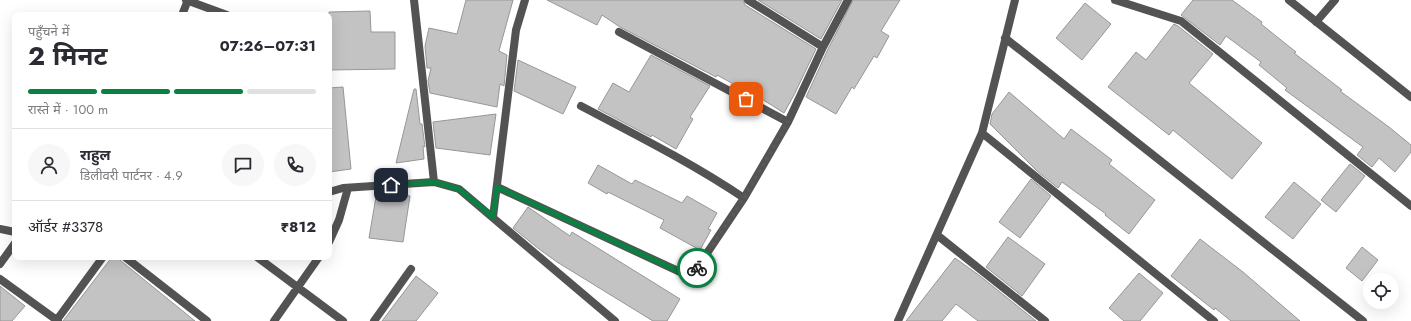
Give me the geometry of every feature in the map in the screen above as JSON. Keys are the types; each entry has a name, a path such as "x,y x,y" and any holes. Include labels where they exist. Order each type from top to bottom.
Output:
{"street":[{"path":"183,12 187,0 219,12"},
{"path":"414,0 434,182"},
{"path":"493,217 516,30 525,0"},
{"path":"748,0 823,47"},
{"path":"497,187 691,277 744,198 788,122 823,47 848,0"},
{"path":"901,320 982,133 1015,0"},
{"path":"1115,0 1181,21 1411,206"},
{"path":"1289,0 1411,97"},
{"path":"1316,22 1335,0"},
{"path":"619,32 788,122"},
{"path":"1005,38 1363,321"},
{"path":"581,106 714,177 744,198"},
{"path":"982,133 1214,321"},
{"path":"332,191 348,188 434,182 459,189 615,321"},
{"path":"332,235 339,220 348,188"},
{"path":"0,229 12,231"},
{"path":"937,235 1045,321"},
{"path":"0,264 12,247"},
{"path":"0,280 57,321 101,260"},
{"path":"129,260 207,321"},
{"path":"261,260 343,321"},
{"path":"274,321 317,260"},
{"path":"374,321 411,269"}],"building":[{"path":"466,0 513,0 499,51 507,55 504,86 500,84 497,107 430,93 428,81 431,68 427,68 425,46 429,28 457,34"},
{"path":"547,0 743,0 745,5 816,49 784,113 738,84 737,86 717,75 716,77 620,27 602,15 597,25"},
{"path":"758,0 842,0 821,39"},
{"path":"853,0 900,0 881,31 889,36 877,58 874,56 854,89 852,87 836,114 806,97"},
{"path":"1193,0 1232,0 1262,22 1261,24 1296,52 1294,53 1342,90 1340,91 1411,145 1411,152 1395,172 1379,158 1372,167 1357,155 1363,147 1285,90 1287,88 1259,65 1261,62 1226,36 1220,45 1181,15"},
{"path":"1085,3 1111,24 1082,60 1056,38"},
{"path":"370,11 371,32 395,32 395,69 332,70 332,12 329,12"},
{"path":"1174,24 1213,54 1189,83 1262,143 1232,179 1173,130 1169,135 1108,87 1136,52 1146,60"},
{"path":"651,55 710,86 690,117 693,119 676,149 652,135 651,137 598,109 613,83 629,92"},
{"path":"518,60 576,87 563,114 514,91"},
{"path":"343,87 351,169 332,172 332,88"},
{"path":"414,89 416,89 420,124 422,124 425,147 423,146 424,159 396,163"},
{"path":"1009,92 1064,139 1071,129 1112,160 1109,164 1155,200 1129,234 1105,215 1106,214 1062,182 1058,188 1037,171 990,124 992,114"},
{"path":"496,114 490,155 436,148 433,122"},
{"path":"1350,164 1365,176 1336,212 1321,200"},
{"path":"598,165 632,184 635,180 682,203 687,196 717,213 708,229 711,230 700,250 660,228 664,220 608,192 607,194 588,183"},
{"path":"1031,179 1051,196 1020,238 999,222"},
{"path":"1294,182 1321,204 1293,239 1265,217"},
{"path":"377,191 410,196 403,242 369,238"},
{"path":"528,207 570,236 572,232 680,299 667,321 653,321 557,262 513,228"},
{"path":"1008,237 1045,264 1022,296 986,267"},
{"path":"1200,239 1243,272 1300,321 1231,321 1215,308 1214,310 1171,276"},
{"path":"1362,247 1378,260 1368,273 1363,273 1362,281 1346,268"},
{"path":"955,258 1036,321 978,321 956,304 942,321 906,321"},
{"path":"110,260 120,260 195,321 63,321"},
{"path":"1139,273 1163,293 1140,321 1124,321 1109,308"},
{"path":"416,276 438,293 416,321 382,321"},
{"path":"0,286 25,306 12,321 0,321"}],"way so far":[{"path":"697,268 744,198 788,122 746,99"}],"route":[{"path":"391,185 434,182 459,189 493,217 497,187 691,277 697,268"}]}
